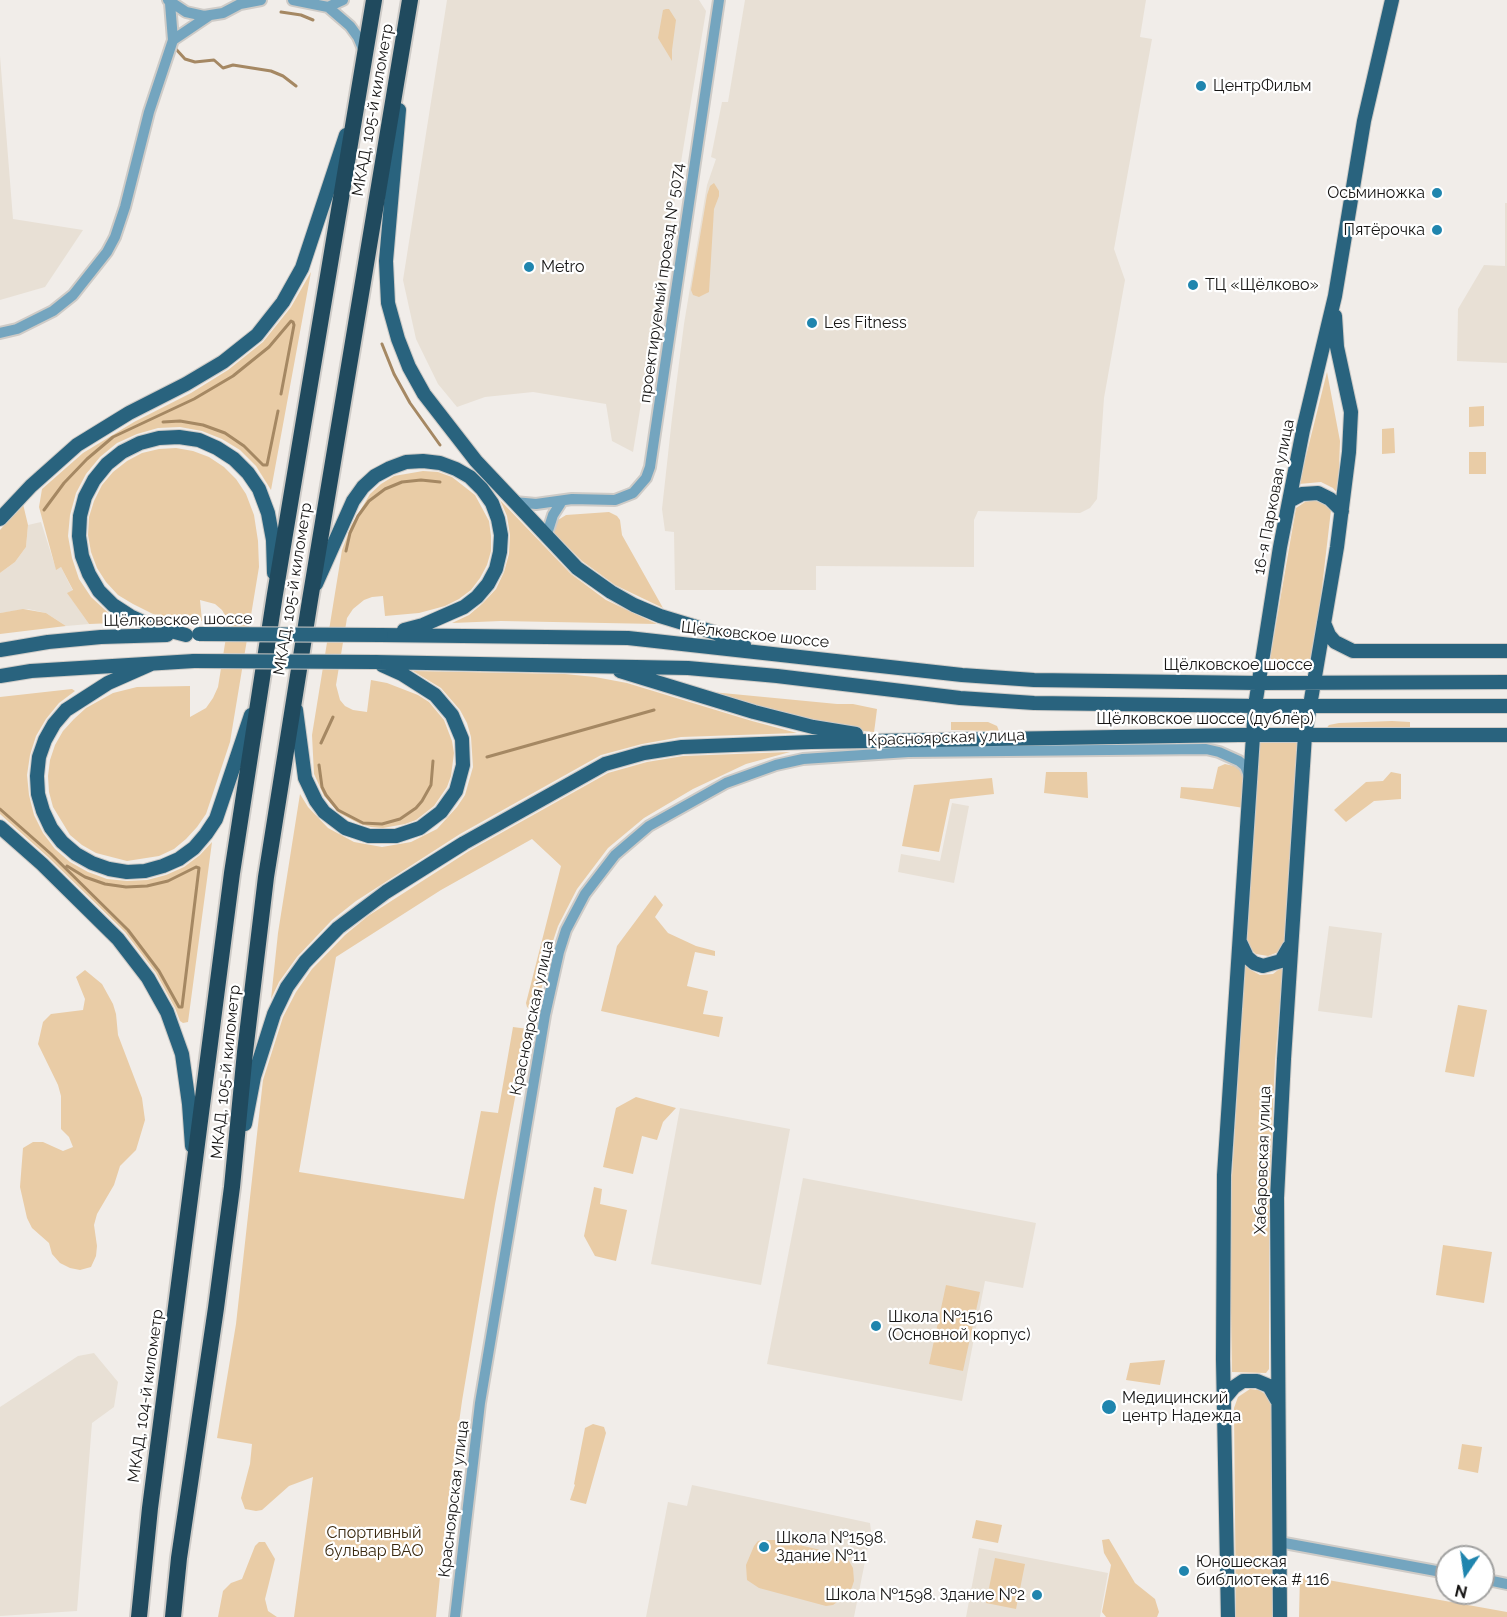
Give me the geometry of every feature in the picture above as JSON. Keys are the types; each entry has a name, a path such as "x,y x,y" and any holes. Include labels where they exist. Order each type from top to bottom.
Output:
{"highway":[{"name":"МКАД, 105-й километр","path":"193,1180 232,873 260,687 374,0"},
{"name":"МКАД, 105-й километр","path":"232,1187 263,901 310,600 410,0"},
{"name":"МКАД, 104-й километр","path":"139,1617 150,1508 193,1180"},
{"path":"173,1617 179,1558 232,1187"}],"main road":[{"name":"16-я Парковая улица","path":"1255,706 1280,547 1335,296 1364,121 1392,0"},
{"path":"405,27 386,261 388,303 409,367 424,394 454,435 577,568 626,601 660,616 716,633 759,651"},
{"path":"0,519 31,486 77,445 129,413 223,362 257,335 283,302 302,268 359,93"},
{"name":"16-я Парковая улица","path":"1310,706 1342,511 1351,412 1337,347 1335,296"},
{"path":"192,635 152,626 113,605 99,591 82,556 79,536 80,516 90,488 107,464 140,443 159,438 179,437 199,440 234,459 248,473 259,489 268,513 273,540 275,594"},
{"path":"310,600 353,501 375,476 406,462 440,463 456,468 483,489 492,503 498,519 501,544 496,569 488,584 464,607 423,625 384,635"},
{"path":"1291,500 1302,494 1318,493 1330,499 1342,511"},
{"path":"1324,623 1335,642 1353,651 1507,651"},
{"name":"Щёлковское шоссе","path":"0,650 48,642 101,637 192,635 628,638 998,678 1258,683 1507,682"},
{"path":"0,676 31,671 194,662 598,665 688,668 777,676 997,702 1255,706 1507,706"},
{"path":"295,693 305,778 309,790 320,807 333,821 357,833 382,837 408,833 431,821 450,802 456,791 463,765 462,739 452,715 435,695 402,674 376,662"},
{"path":"151,664 108,683 66,710 54,724 39,757 38,794 51,828 76,854 109,869 127,872 145,871 163,866 179,859 194,848 206,834 216,819 260,687"},
{"path":"598,665 754,712 813,727 903,740"},
{"path":"1228,1617 1222,1253 1224,1175 1255,706"},
{"name":"Хабаровская улица","path":"1280,1617 1277,1198 1305,735 1310,706"},
{"name":"Щёлковское шоссе (дублёр)","path":"903,740 1252,735 1507,735"},
{"path":"232,1187 254,1077 274,1014 287,987 305,962 338,928 386,892 464,843 605,764 645,753 682,747 903,740"},
{"path":"0,827 42,864 118,939 148,978 167,1012 182,1054 189,1104 193,1180"},
{"path":"1239,937 1247,957 1263,966 1281,961 1292,940"},
{"path":"1224,1400 1234,1387 1244,1381 1257,1381 1269,1386 1277,1400"}],"street":[{"path":"169,2 186,12 204,16 223,13 242,2 261,0"},
{"path":"293,0 328,7 350,26 366,53"},
{"path":"328,7 343,0"},
{"name":"проектируемый проезд № 5074","path":"514,502 536,504 582,498 619,499 633,493 646,478 650,467 719,0"},
{"path":"0,333 33,322 52,311 73,294 107,252 115,237 126,207 149,112 173,40 169,2"},
{"path":"173,40 210,15"},
{"path":"546,537 553,515 562,501"},
{"name":"Красноярская улица","path":"455,1617 480,1403 541,1038 559,952 566,930 585,894 615,855 640,832 669,813 726,783 749,773 785,763 827,757 908,752 1206,749 1239,761 1245,766 1250,777"},
{"path":"1279,1542 1435,1571"}],"shaded area":[{"path":"447,0 699,0 706,11 633,452 612,441 606,404 533,392 485,397 457,407 438,384 416,339 403,280"},
{"path":"745,0 1146,0 1140,37 1152,39 1114,249 1125,280 1104,398 1097,499 1090,508 1080,513 978,511 974,520 974,567 816,566 816,590 675,590 674,532 665,531 662,509 672,418 684,324 707,185 716,159 711,157 722,102 728,102"},
{"path":"0,56 13,219 83,230 45,287 0,300"},
{"path":"1505,203 1507,203 1507,363 1457,361 1458,309 1484,265 1505,266"},
{"path":"41,522 56,569 61,567 73,591 68,594 89,624 66,626 46,613 28,609 0,613 0,573 15,562 26,547 28,525"},
{"path":"952,803 969,806 954,883 898,872 901,854 940,861"},
{"path":"1329,926 1382,933 1372,1018 1318,1011"},
{"path":"680,1108 790,1129 761,1285 651,1264"},
{"name":"Школа №1516 (Основной корпус)","path":"803,1178 1036,1223 1023,1288 985,1281 962,1401 767,1364"},
{"path":"94,1353 118,1382 114,1407 92,1423 77,1611 0,1616 0,1407 78,1356"},
{"name":"Школа №1598. Здание №11","path":"692,1485 870,1523 871,1531 854,1617 646,1617 668,1502 687,1506"},
{"name":"Школа №1598. Здание №2","path":"979,1548 1108,1573 1100,1617 966,1617"}],"green space":[{"path":"669,9 676,20 672,61 658,38 663,10"},
{"path":"714,183 719,196 714,209 709,292 699,297 693,295 691,290 707,195 710,186"},
{"path":"311,272 271,490 256,466 240,450 202,431 180,427 158,428 117,443 100,457 86,474 76,493 70,515 68,536 72,558 79,579 91,597 115,619 115,623 89,624 67,593 73,590 61,567 56,570 39,507 42,489 83,453 134,422 191,393 228,370 263,342 291,307"},
{"path":"1327,372 1340,441 1338,494 1333,488 1321,482 1299,484"},
{"path":"1484,406 1484,426 1469,427 1469,407"},
{"path":"1394,428 1395,453 1382,454 1382,429"},
{"path":"176,448 209,457 236,479 246,494 254,515 259,567 230,742 206,814 197,827 174,849 159,856 127,861 96,853 70,835 53,807 48,776 55,745 63,731 86,708 113,693 137,687 190,686 190,717 206,708 218,687 228,625 222,610 215,604 200,600 202,621 188,621 153,614 133,604 118,595 106,582 97,568 88,535 89,517 94,501 102,485 113,472 142,453"},
{"path":"1469,452 1486,452 1486,474 1469,474"},
{"path":"423,471 438,472 452,477 475,495 489,521 491,551 487,565 471,590 445,606 419,613 385,616 383,596 372,597 353,609 347,618 336,685 340,700 353,710 367,712 371,680 387,683 418,695 429,702 444,720 454,753 447,787 434,806 416,820 405,824 383,828 371,827 339,813 324,796 314,774 312,735 342,550 351,526 370,494 381,484 394,476"},
{"path":"500,500 571,574 606,600 657,624 501,621 452,623 469,615 483,603 496,589 504,572 509,554 510,535 507,516"},
{"path":"1314,500 1331,510 1318,622 1309,668 1268,670 1296,508 1305,502"},
{"path":"23,504 28,525 26,547 15,562 0,573 0,530"},
{"path":"609,512 620,520 622,535 663,608 615,585 582,561 552,531 558,520 566,515"},
{"path":"23,609 46,613 66,626 0,634 0,613"},
{"path":"413,671 565,674 595,677 627,683 797,733 681,737 601,755 460,834 356,901 332,920 297,957 279,982 271,999 278,933 300,794 308,807 328,828 354,842 382,847 411,842 437,829 465,795 473,767 471,737 467,723 460,710 441,688"},
{"path":"72,689 75,691 59,703 36,736 27,775 34,815 43,833 55,849 70,862 88,872 107,879 127,881 147,880 184,867 212,842 188,1022 180,1021 156,973 125,932 0,814 0,697"},
{"path":"712,692 853,704 877,709 874,732 844,729"},
{"path":"951,722 988,722 997,726 999,731 951,730"},
{"path":"1410,722 1410,729 1325,730 1329,725 1339,723"},
{"path":"1258,742 1298,742 1284,947 1281,951 1268,956 1256,954 1246,945"},
{"name":"Спортивный бульвар ВАО","path":"790,752 746,764 693,789 644,818 608,848 577,889 558,926 550,950 536,1013 527,1007 526,1003 561,866 532,839 441,890 336,957 299,1172 464,1199 481,1111 498,1113 513,1027 528,1029 495,1204 462,1401 446,1516 436,1617 294,1617 313,1477 289,1486 262,1510 245,1509 241,1498 250,1464 252,1444 217,1438 236,1324 263,1080 283,1017 296,992 312,969 345,935 368,916 469,851 608,773 647,762 683,756"},
{"path":"1225,764 1234,766 1243,772 1246,784 1244,808 1180,798 1181,787 1213,789 1218,767"},
{"path":"1046,772 1087,772 1088,798 1044,793"},
{"path":"1391,772 1401,774 1401,799 1374,801 1346,822 1334,810 1366,782 1383,781"},
{"path":"992,778 994,794 950,799 939,852 902,846 914,785"},
{"path":"655,895 663,905 655,917 668,933 696,946 715,951 715,956 695,952 687,986 708,991 703,1014 723,1017 719,1037 601,1011 617,946"},
{"path":"1245,964 1260,975 1273,974 1283,966 1275,1063 1269,1200 1269,1369 1266,1373 1232,1372 1230,1251 1232,1176"},
{"path":"85,970 102,984 113,1004 118,1035 142,1098 145,1120 136,1150 120,1166 114,1185 97,1214 94,1225 96,1256 91,1267 80,1270 60,1263 52,1254 49,1243 32,1228 27,1218 20,1187 23,1148 33,1142 43,1142 63,1151 73,1147 69,1137 61,1129 61,1096 58,1085 38,1044 43,1022 51,1014 83,1010 85,999 76,977"},
{"path":"1458,1005 1487,1010 1474,1077 1445,1072"},
{"path":"636,1097 676,1108 663,1122 657,1140 642,1136 633,1174 603,1167 616,1108"},
{"path":"594,1187 602,1189 600,1204 627,1210 616,1261 595,1256 584,1236"},
{"path":"1443,1245 1492,1252 1484,1303 1436,1295"},
{"path":"946,1285 980,1292 963,1371 929,1364"},
{"path":"1165,1360 1160,1385 1126,1380 1130,1363"},
{"path":"1250,1389 1259,1390 1265,1394 1272,1404 1272,1617 1236,1617 1234,1408 1238,1397"},
{"path":"593,1424 604,1427 606,1433 586,1504 570,1500 575,1485 585,1428"},
{"path":"1462,1444 1482,1447 1478,1473 1458,1469"},
{"path":"976,1520 1002,1525 998,1543 972,1538"},
{"path":"1109,1539 1135,1583 1155,1599 1159,1612 1157,1617 1106,1617 1102,1612 1111,1565 1104,1553 1102,1540"},
{"path":"778,1540 842,1555 853,1568 854,1581 849,1593 833,1605 826,1606 759,1588 747,1580 746,1565 754,1546 758,1541"},
{"path":"259,1542 265,1542 275,1559 265,1599 268,1611 277,1617 218,1617 223,1591 231,1583 242,1579 255,1546"},
{"path":"995,1558 1025,1564 1016,1609 986,1603"},
{"path":"1300,1575 1435,1599 1435,1605 1468,1605 1507,1612 1507,1617 1299,1617"}],"waterway":[{"path":"281,12 301,15 313,20"},
{"path":"175,48 185,59 195,62 214,60 223,68 233,65 271,71 283,76 296,86"},
{"path":"44,510 64,483 113,437 194,399 233,376 269,347 291,321 294,325 281,394"},
{"path":"382,344 394,374 410,403 440,445"},
{"path":"163,422 180,421 203,425 225,433 244,446 263,465 267,465 278,411"},
{"path":"346,551 350,533 358,516 369,501 385,489 402,482 421,480 440,482"},
{"path":"487,757 654,710"},
{"path":"321,743 333,717"},
{"path":"319,765 322,787 338,810 363,823 382,824 400,819 422,801 431,785 433,761"},
{"path":"0,809 51,854 128,930 159,971 179,1007 182,1007 199,868 196,867 168,881 147,886 126,887 105,884 85,877 67,866"}],"place":[{"name":"ЦентрФильм","path":"1201,86"},
{"name":"Осьминожка","path":"1437,193"},
{"name":"Пятёрочка","path":"1437,230"},
{"name":"Metro","path":"529,267"},
{"name":"ТЦ «Щёлково»","path":"1193,285"},
{"name":"Les Fitness","path":"812,323"},
{"name":"Школа №1516 (Основной корпус)","path":"876,1326"},
{"name":"Медицинский центр Надежда","path":"1109,1407"},
{"name":"Школа №1598. Здание №11","path":"764,1547"},
{"name":"Юношеская библиотека # 116","path":"1184,1571"},
{"name":"Школа №1598. Здание №2","path":"1037,1595"}]}
